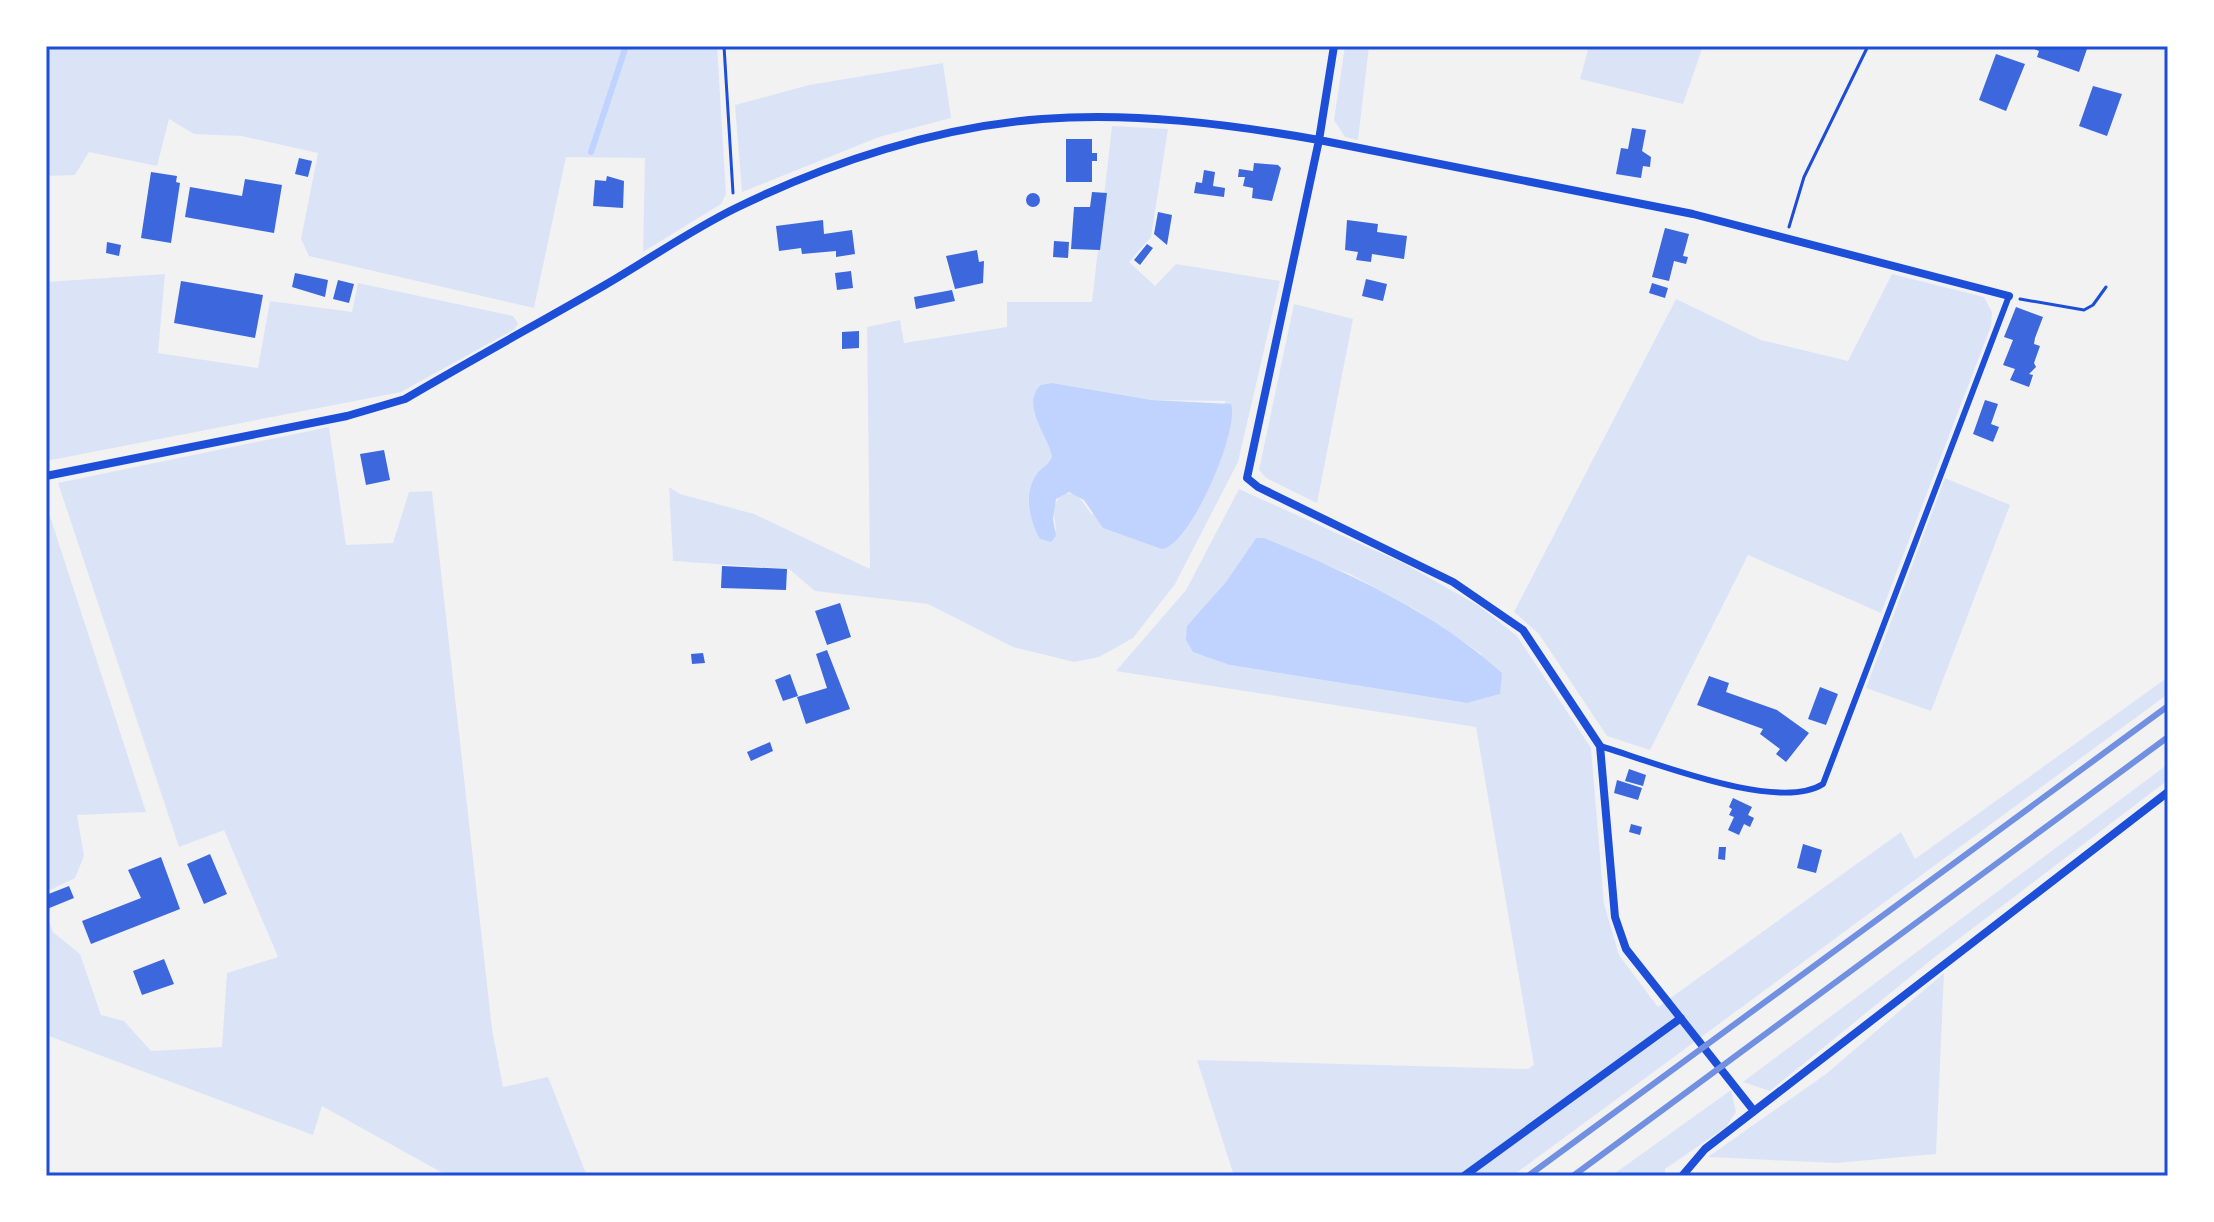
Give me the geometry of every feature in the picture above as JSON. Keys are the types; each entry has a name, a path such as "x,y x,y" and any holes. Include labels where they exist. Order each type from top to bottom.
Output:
{"street":[{"path":"1334,46 1319,140 1247,478 1258,487 1453,582 1506,615 1523,630 1600,746 1613,902 1621,939 1754,1111"},
{"path":"46,476 347,416 405,399 734,209 813,174 883,150 955,132 1039,119 1139,117 1319,140 1662,207 2009,296"},
{"path":"1682,1176 1705,1149 2168,792"},
{"path":"1464,1176 1681,1018"}],"lane":[{"path":"1600,746 1750,790 1803,793 1823,784 1829,775 2009,296"}],"path":[{"path":"724,46 734,209"},
{"path":"1786,238 1804,177 1868,46"},
{"path":"2009,296 2084,310 2093,305 2106,287"}],"shaded area":[{"path":"46,46 717,46 726,194 721,204 643,252 645,158 566,157 534,308 309,256 301,239 318,153 241,136 194,134 169,119 157,166 89,152 75,175 46,176"},
{"path":"1345,46 1369,46 1358,140 1345,137 1334,120"},
{"path":"1589,46 1703,46 1683,104 1580,79"},
{"path":"943,63 951,118 879,137 742,192 735,105 809,85"},
{"path":"1112,126 1168,129 1151,237 1129,262 1155,286 1176,264 1280,281 1238,462 1175,584 1133,638 1099,657 1074,662 1013,647 928,604 815,591 789,569 673,561 669,487 680,494 754,514 870,569 867,327 900,320 904,343 1007,327 1007,302 1092,302","holes":["1052,383 1152,400 1227,401 1092,515 1077,494 1061,493 1053,508 1056,530 1040,539 1033,524 1029,499 1032,482 1052,456"]},
{"path":"165,274 158,353 258,368 270,301 352,312 358,283 513,316 518,323 515,329 401,392 46,461 46,282"},
{"path":"1892,274 1984,297 1992,312 1991,326 1881,613 1748,555 1650,750 1607,736 1539,634 1514,612 1676,299 1761,340 1848,361"},
{"path":"1294,304 1353,319 1317,503 1266,478 1259,470"},
{"path":"329,427 346,545 393,543 409,492 432,491 492,1029 503,1087 548,1077 587,1176 448,1176 322,1106 313,1135 46,1035 46,913 53,932 80,954 101,1015 124,1021 151,1051 222,1047 227,973 278,957 224,830 179,847 58,483"},
{"path":"1945,478 2010,505 1931,711 1866,688"},
{"path":"1239,489 1405,564 1479,606 1517,636 1591,748 1604,904 1619,955 1658,1007 1901,832 1915,859 2168,677 2168,694 1512,1176 1234,1176 1197,1060 1528,1069 1534,1065 1476,727 1116,671 1186,590","holes":["1256,538 1350,574 1418,611 1480,653 1500,694 1467,703 1230,665 1226,582"]},
{"path":"46,504 146,812 77,815 84,856 75,878 46,892"},
{"path":"2168,764 2168,780 1931,960 1770,1091 1743,1082"},
{"path":"1944,973 1936,1154 1836,1163 1708,1157 1826,1074"},
{"path":"1731,1090 1736,1112 1726,1127 1665,1169 1665,1176 1611,1176"}],"water":[{"path":"1052,383 1152,400 1231,404 1232,418 1221,461 1199,509 1173,543 1162,549 1103,528 1084,500 1069,492 1056,499 1053,519 1056,536 1051,542 1040,539 1031,516 1030,491 1036,475 1052,456 1037,420 1033,401 1041,385"},
{"path":"1256,538 1264,538 1327,565 1419,612 1502,673 1500,694 1467,703 1230,665 1193,652 1186,640 1187,626 1226,582"}],"building":[{"path":"2027,46 2088,46 2079,72 2037,57 2039,51"},
{"path":"1996,54 2025,64 2006,111 1979,100"},
{"path":"2093,86 2122,94 2107,136 2079,126"},
{"path":"1632,128 1646,130 1642,151 1651,157 1650,167 1643,166 1641,178 1616,174 1621,148 1628,149"},
{"path":"1066,139 1092,139 1092,153 1097,153 1097,161 1092,161 1092,182 1066,182"},
{"path":"299,158 312,161 308,177 295,174"},
{"path":"1254,163 1278,165 1281,168 1272,201 1252,198 1253,188 1243,186 1245,177 1238,177 1239,169 1253,171"},
{"path":"1204,170 1215,172 1213,186 1225,188 1224,197 1194,193 1196,182 1202,183"},
{"path":"151,172 177,176 176,182 180,183 171,243 141,238"},
{"path":"607,176 624,181 623,208 593,206 595,180 606,181"},
{"path":"245,179 282,185 274,233 185,217 190,187 242,196"},
{"path":"1092,192 1107,193 1100,250 1071,249 1074,207 1090,207"},
{"path":"1033,193 1040,200 1033,207 1026,200"},
{"path":"1158,212 1172,215 1167,245 1154,234"},
{"path":"823,220 824,234 852,230 855,254 836,257 836,251 802,254 801,248 779,251 776,226"},
{"path":"1347,220 1378,224 1377,232 1407,236 1404,259 1372,254 1371,262 1356,260 1358,252 1345,250"},
{"path":"1665,228 1689,234 1683,256 1688,257 1686,264 1674,261 1669,281 1652,277"},
{"path":"1054,241 1069,242 1068,258 1053,257"},
{"path":"107,242 121,245 119,256 106,253"},
{"path":"1147,244 1153,248 1140,265 1134,260"},
{"path":"977,250 979,262 984,261 983,283 955,289 946,256"},
{"path":"851,271 853,288 837,290 835,273"},
{"path":"295,273 328,280 325,297 292,287"},
{"path":"1366,279 1387,284 1383,301 1362,296"},
{"path":"338,280 354,284 349,303 333,299"},
{"path":"181,281 263,295 255,338 174,323"},
{"path":"1652,283 1668,288 1665,298 1649,293"},
{"path":"952,290 955,301 916,309 914,297"},
{"path":"2016,307 2043,317 2035,338 2034,344 2040,346 2034,363 2036,367 2029,374 2033,375 2029,387 2010,380 2015,369 2003,365 2013,340 2004,337"},
{"path":"859,331 859,348 842,349 842,332"},
{"path":"1985,400 1998,404 1991,424 1999,427 1993,442 1973,434"},
{"path":"384,450 390,480 366,485 360,454"},
{"path":"722,566 787,569 786,590 721,588"},
{"path":"840,603 851,637 827,645 815,611"},
{"path":"827,650 850,709 806,724 797,697 827,688 816,654"},
{"path":"703,653 705,663 692,664 691,654"},
{"path":"790,674 798,696 783,701 775,680"},
{"path":"1709,676 1729,683 1726,692 1777,710 1809,733 1786,762 1776,754 1780,749 1760,734 1763,729 1697,705"},
{"path":"1820,687 1838,694 1826,725 1808,719"},
{"path":"770,742 773,751 751,761 747,752"},
{"path":"1629,769 1646,775 1643,786 1625,781"},
{"path":"1617,780 1642,788 1638,800 1614,793"},
{"path":"1733,798 1752,807 1748,815 1754,818 1750,827 1744,824 1739,835 1728,830 1734,817 1729,815"},
{"path":"1631,824 1642,827 1640,835 1629,832"},
{"path":"1803,844 1822,850 1816,873 1797,868"},
{"path":"1719,847 1726,847 1725,860 1718,859"},
{"path":"210,854 227,894 204,904 187,864"},
{"path":"161,857 180,909 91,944 82,921 141,898 128,870"},
{"path":"69,886 74,898 47,909 46,895"},
{"path":"164,959 174,984 142,995 133,971"}],"waterway":[{"path":"591,152 626,46"}],"railway":[{"path":"1528,1176 2168,706"},
{"path":"1573,1176 2168,737"}]}
